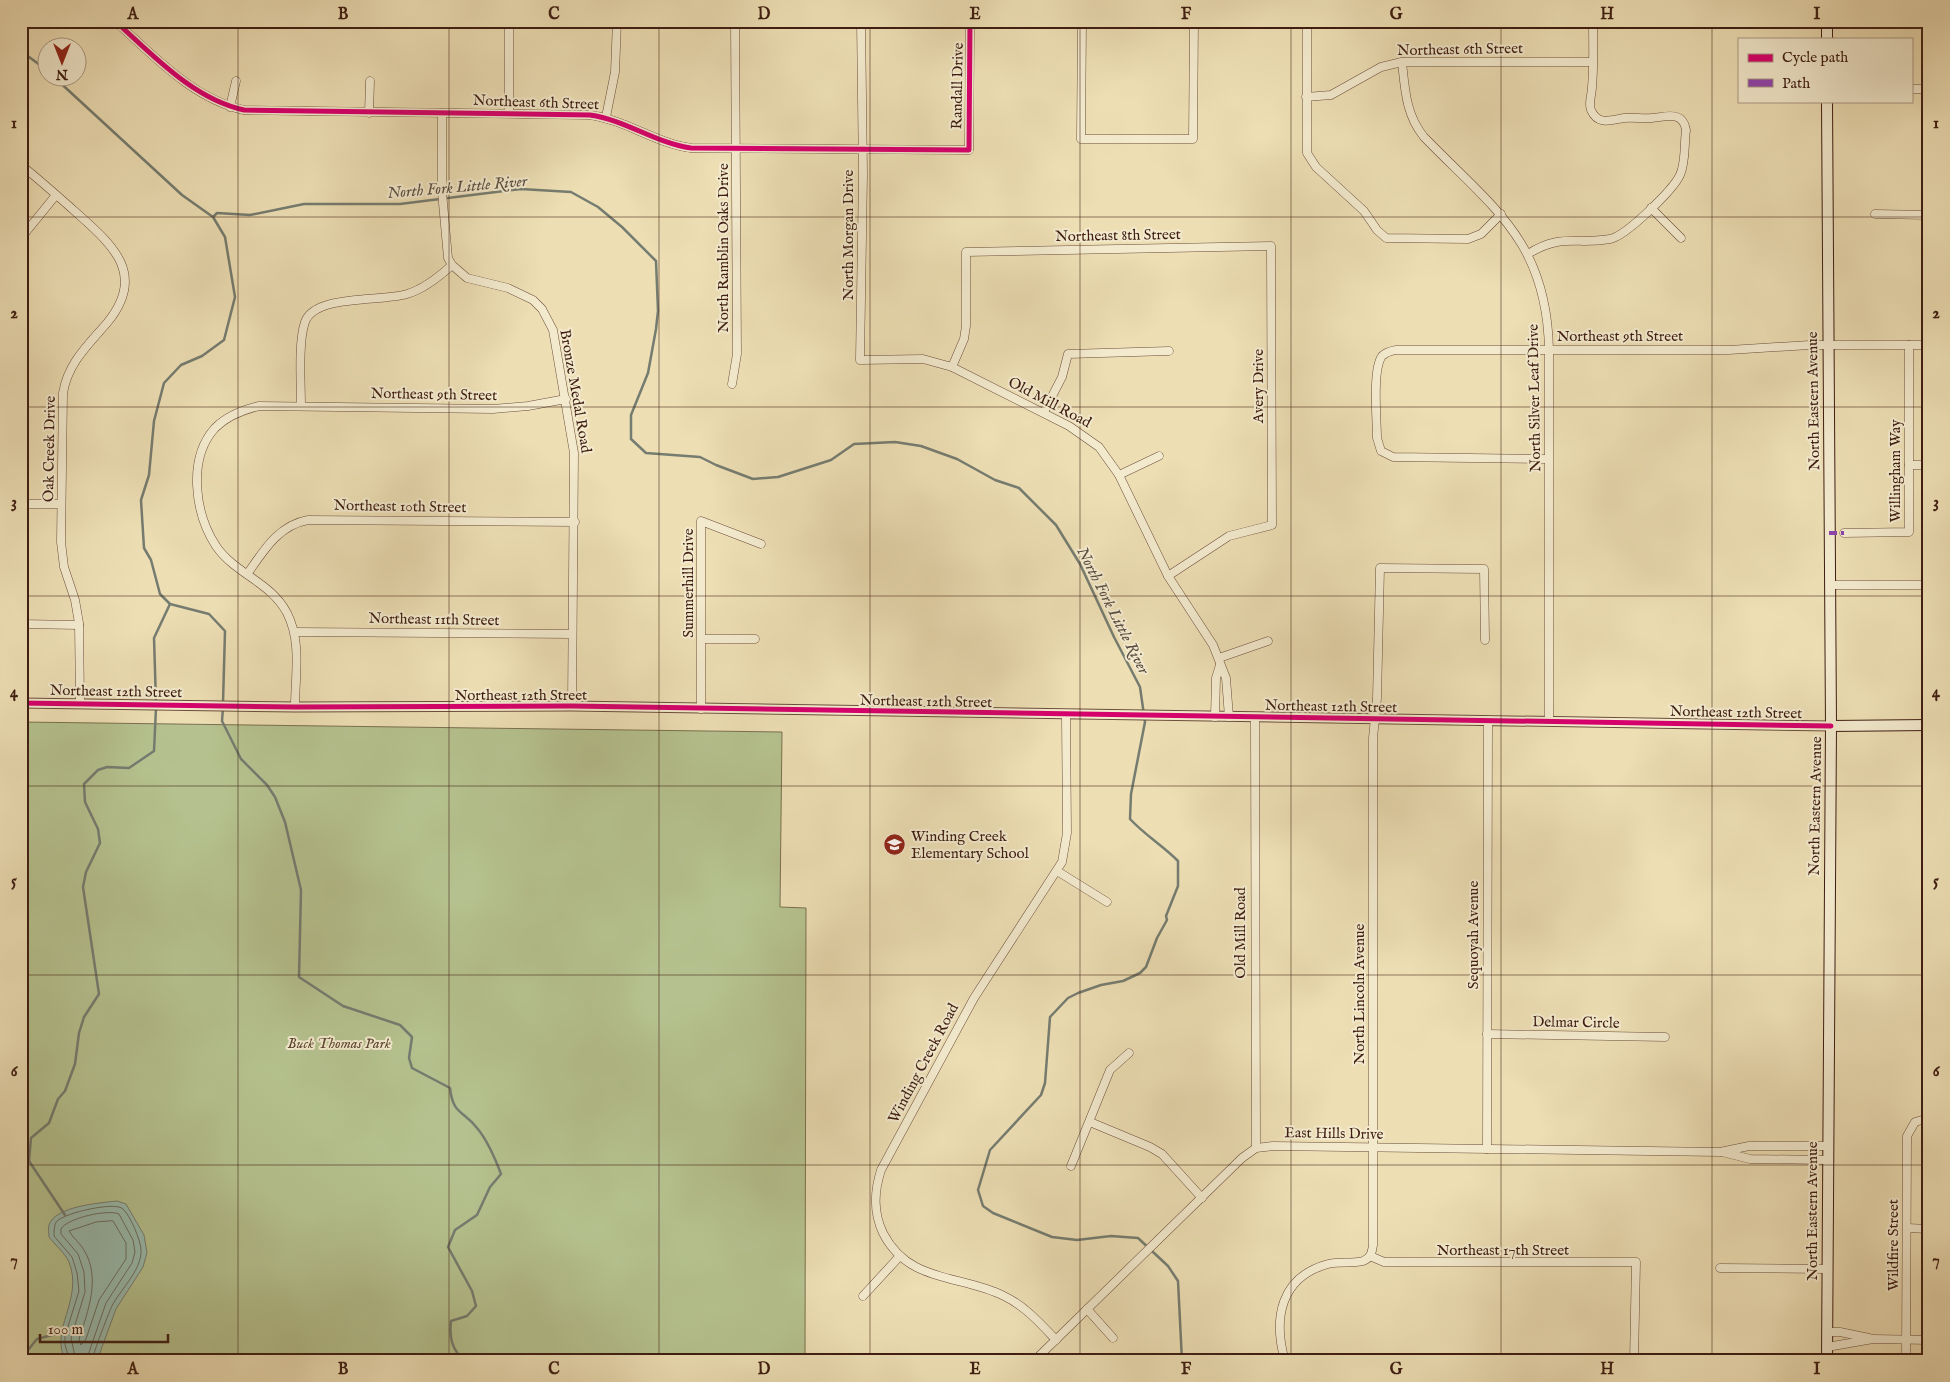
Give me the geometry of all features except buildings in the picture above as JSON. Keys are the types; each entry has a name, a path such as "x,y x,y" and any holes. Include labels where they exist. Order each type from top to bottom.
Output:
{"main road":[{"path":"1827,21 1827,38"},
{"name":"North Eastern Avenue","path":"1827,102 1827,345 1830,585 1827,1361"},
{"name":"Northeast 12th Street","path":"1830,726 1929,725"}],"street":[{"name":"Northeast 6th Street","path":"115,21 199,92 230,107 256,112 442,113 606,117 663,142 678,146 969,150"},
{"path":"124,29 129,21"},
{"path":"509,21 510,114"},
{"path":"606,117 615,72 617,21"},
{"name":"North Ramblin Oaks Drive","path":"732,384 737,354 735,21"},
{"name":"North Morgan Drive","path":"860,360 861,21"},
{"name":"Randall Drive","path":"969,150 970,21"},
{"path":"1082,21 1081,139 1192,139 1194,21"},
{"path":"1307,21 1306,146 1310,159 1364,211 1377,230 1386,238 1468,239 1482,234 1501,214"},
{"path":"1528,254 1553,242 1614,238 1630,229 1680,175 1685,124 1679,118 1670,115 1626,118 1608,122 1595,116 1590,108 1593,21"},
{"name":"Northeast 6th Street","path":"1306,97 1331,95 1381,67 1402,62 1592,62"},
{"name":"North Silver Leaf Drive","path":"1402,62 1407,107 1420,132 1501,214 1528,254 1544,303 1549,350 1549,721"},
{"path":"230,107 236,81"},
{"path":"369,113 370,81"},
{"path":"1912,89 1929,89"},
{"path":"301,406 303,330 305,322 312,312 326,304 409,293 432,281 452,265 448,258 442,192 442,113"},
{"name":"Oak Creek Drive","path":"21,165 113,247 121,261 124,280 123,296 117,310 76,360 65,382 62,403 62,555 79,624 80,703"},
{"path":"21,238 56,195"},
{"path":"1651,208 1681,238"},
{"path":"1875,214 1929,214"},
{"name":"Northeast 8th Street","path":"952,366 964,339 966,326 966,252 1271,246"},
{"name":"Avery Drive","path":"1168,576 1228,536 1272,525 1271,246"},
{"name":"Bronze Medal Road","path":"452,265 467,278 477,282 518,291 542,309 550,324 557,346 574,453 575,522 572,706"},
{"name":"Northeast 9th Street","path":"1548,459 1414,459 1387,456 1379,448 1377,438 1377,373 1383,354 1396,350 1729,350 1827,345 1929,345"},
{"name":"Willingham Way","path":"1844,532 1909,532 1909,345"},
{"path":"1044,412 1062,377 1068,354 1169,350"},
{"name":"Old Mill Road","path":"860,360 923,360 952,366 1044,412 1088,437 1099,447 1119,475 1168,576 1205,630 1226,678 1229,717"},
{"name":"Northeast 9th Street","path":"295,632 276,596 248,573 236,566 217,546 204,520 197,483 202,450 215,428 243,410 259,406 493,409 528,406 566,399"},
{"path":"1119,475 1159,456"},
{"path":"1908,465 1929,465"},
{"path":"21,504 61,504"},
{"name":"Northeast 10th Street","path":"248,573 281,531 299,521 575,522"},
{"name":"Summerhill Drive","path":"702,709 701,521 760,544"},
{"name":"North Lincoln Avenue","path":"1370,1256 1373,1245 1371,1147 1373,738 1380,568 1484,569 1485,640"},
{"path":"1830,585 1929,585"},
{"path":"21,624 79,624"},
{"path":"295,632 295,707"},
{"name":"Northeast 11th Street","path":"295,632 572,634"},
{"path":"702,638 755,639"},
{"path":"1215,717 1216,678 1219,661 1268,641"},
{"name":"Northeast 12th Street","path":"21,702 295,707 572,706 1066,716 1488,720 1830,726"},
{"name":"Winding Creek Road","path":"899,1257 882,1230 876,1209 876,1190 881,1170 974,998 1057,870 1064,855 1067,833 1066,716"},
{"name":"Old Mill Road","path":"1255,718 1256,1148"},
{"name":"Sequoyah Avenue","path":"1487,1149 1488,720"},
{"path":"1057,870 1107,902"},
{"name":"Delmar Circle","path":"1487,1034 1665,1037"},
{"path":"1071,1166 1110,1070 1128,1053"},
{"name":"Wildfire Street","path":"1906,1361 1909,1130 1915,1122 1929,1118"},
{"path":"1090,1122 1150,1147 1162,1154 1202,1198"},
{"name":"East Hills Drive","path":"1256,1148 1273,1146 1720,1152 1750,1146 1827,1146"},
{"path":"1034,1361 1242,1158 1256,1148"},
{"name":"East Hills Drive","path":"1720,1152 1750,1159 1827,1160"},
{"path":"1907,1228 1929,1229"},
{"path":"1284,1361 1279,1340 1279,1316 1291,1289 1304,1276 1319,1267 1339,1262 1363,1261 1370,1256"},
{"name":"Northeast 17th Street","path":"1370,1256 1384,1262 1636,1262 1634,1283 1634,1361"},
{"path":"863,1296 899,1257 926,1271 1002,1295 1026,1310 1056,1340"},
{"path":"1720,1268 1827,1269"},
{"path":"1086,1309 1113,1338"},
{"path":"1827,1332 1840,1332 1873,1340"},
{"path":"1827,1347 1873,1340 1929,1340"}],"green space":[{"name":"Buck Thomas Park","path":"21,722 782,732 780,907 806,908 805,1361 21,1361"}],"water":[{"path":"117,1201 126,1204 144,1235 147,1253 143,1267 116,1309 98,1358 95,1361 66,1361 62,1350 61,1338 70,1302 72,1276 69,1262 49,1237 49,1225 53,1219 69,1210 90,1204"}],"waterway":[{"name":"North Fork Little River","path":"21,51 38,64"},
{"path":"66,88 182,195 213,217 225,237 235,297 224,340 202,356 181,365 164,383 154,421 149,475 141,500 144,548 151,560 160,594 170,604 209,614 225,631 223,703"},
{"name":"North Fork Little River","path":"213,217 217,213 250,215 304,204 400,204 521,189 571,192 598,207 622,227 656,261 658,311 656,329 648,373 631,415 631,439 646,453 700,457 753,479 778,477 831,460 854,444 895,442 921,446 957,459 995,480 1019,488 1056,525 1080,564 1140,687 1145,722 1131,794 1130,819 1178,861 1178,886 1166,916 1167,920 1157,938 1146,967 1140,973 1123,981 1101,985 1068,998 1050,1017 1045,1083 1041,1095 990,1150 978,1190 983,1206 993,1213 1052,1237 1077,1240 1111,1236 1138,1238 1168,1266 1178,1281 1182,1361"},
{"path":"156,702 154,638 170,604"},
{"path":"65,1215 29,1161 31,1138 49,1123 58,1099 65,1091 75,1064 79,1033 84,1017 99,994 83,887 86,872 100,843 98,829 85,802 84,784 98,770 107,767 129,768 154,751 156,708"},
{"path":"223,708 222,721 241,759 267,785 275,797 285,822 301,890 299,977 343,1006 400,1025 412,1037 409,1058 412,1068 450,1088 451,1097 456,1108 481,1133 491,1150 501,1174 490,1187 477,1215 455,1230 448,1247 472,1291 476,1306 467,1316 451,1321 452,1343 464,1361"},
{"path":"21,1354 28,1350 37,1339 63,1332"}],"marked path":[{"path":"1829,533 1844,533"}],"cycle path":[{"path":"115,21 159,61 191,86 225,104 244,110 590,115 691,148 969,150 970,21"},
{"path":"21,703 295,707 572,706 1831,726"}],"place":[{"name":"Winding Creek Elementary School","path":"895,845"}]}
